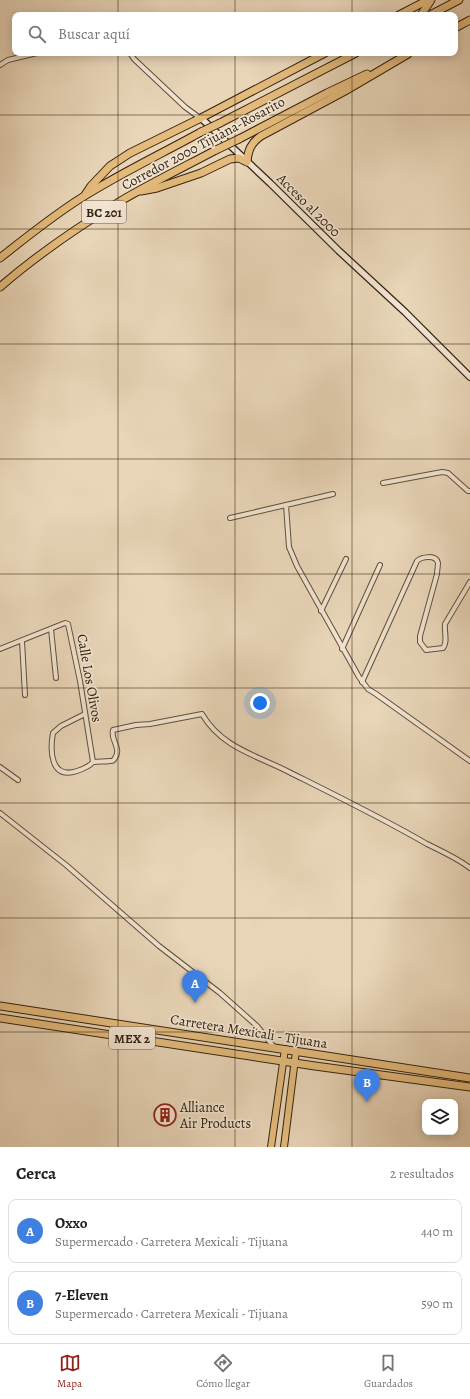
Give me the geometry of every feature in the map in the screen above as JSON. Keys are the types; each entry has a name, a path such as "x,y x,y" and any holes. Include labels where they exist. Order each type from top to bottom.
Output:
{"highway":[{"path":"405,12 428,0"},
{"path":"423,12 431,0"},
{"path":"436,12 459,0"},
{"path":"458,26 470,20"},
{"path":"85,195 99,177 118,160 319,56"},
{"name":"Corredor 2000 Tijuana-Rosarito","path":"0,258 41,226 85,195 201,132 348,56"},
{"name":"Corredor 2000 Tijuana-Rosarito","path":"0,287 50,248 102,213 216,150 403,56"},
{"path":"141,191 157,188 201,173 230,159 239,158 247,162 250,147 254,141 261,136 345,91 404,56"},
{"name":"Carretera Mexicali - Tijuana","path":"0,1006 470,1078"},
{"name":"Carretera Mexicali - Tijuana","path":"0,1018 383,1076 470,1087"}],"main road":[{"path":"271,1147 285,1049"},
{"path":"284,1147 296,1051"}],"street":[{"path":"0,65 8,60 25,56"},
{"name":"Acceso al 2000","path":"132,56 185,107 201,118 342,254 405,312 470,377"},
{"path":"383,483 442,472 448,473 468,491 470,491"},
{"path":"230,518 333,494"},
{"path":"286,505 288,534 292,555 321,611 362,682 376,694 470,761"},
{"path":"362,682 417,561 420,558 425,557 436,560 438,563 437,574 420,636 420,642 426,650 443,648 445,646 445,624 470,582"},
{"path":"321,611 346,559"},
{"path":"342,649 380,565"},
{"name":"Calle Los Olivos","path":"0,649 65,623 68,624 80,681 93,762"},
{"path":"51,629 56,678"},
{"path":"22,641 25,695"},
{"path":"85,714 61,726 53,733 50,747 51,756 54,763 63,772 70,773 77,771 89,766 93,762 108,762 113,760 117,755 118,750 112,733 113,730 202,714 224,740 234,747 354,804 470,868"},
{"path":"0,767 18,780"},
{"path":"0,812 66,865 159,946 220,993 257,1026 275,1048"}],"place":[{"name":"Oxxo","path":"195,1003"},
{"name":"7-Eleven","path":"367,1102"},
{"name":"Alliance Air Products","path":"165,1115"}]}
